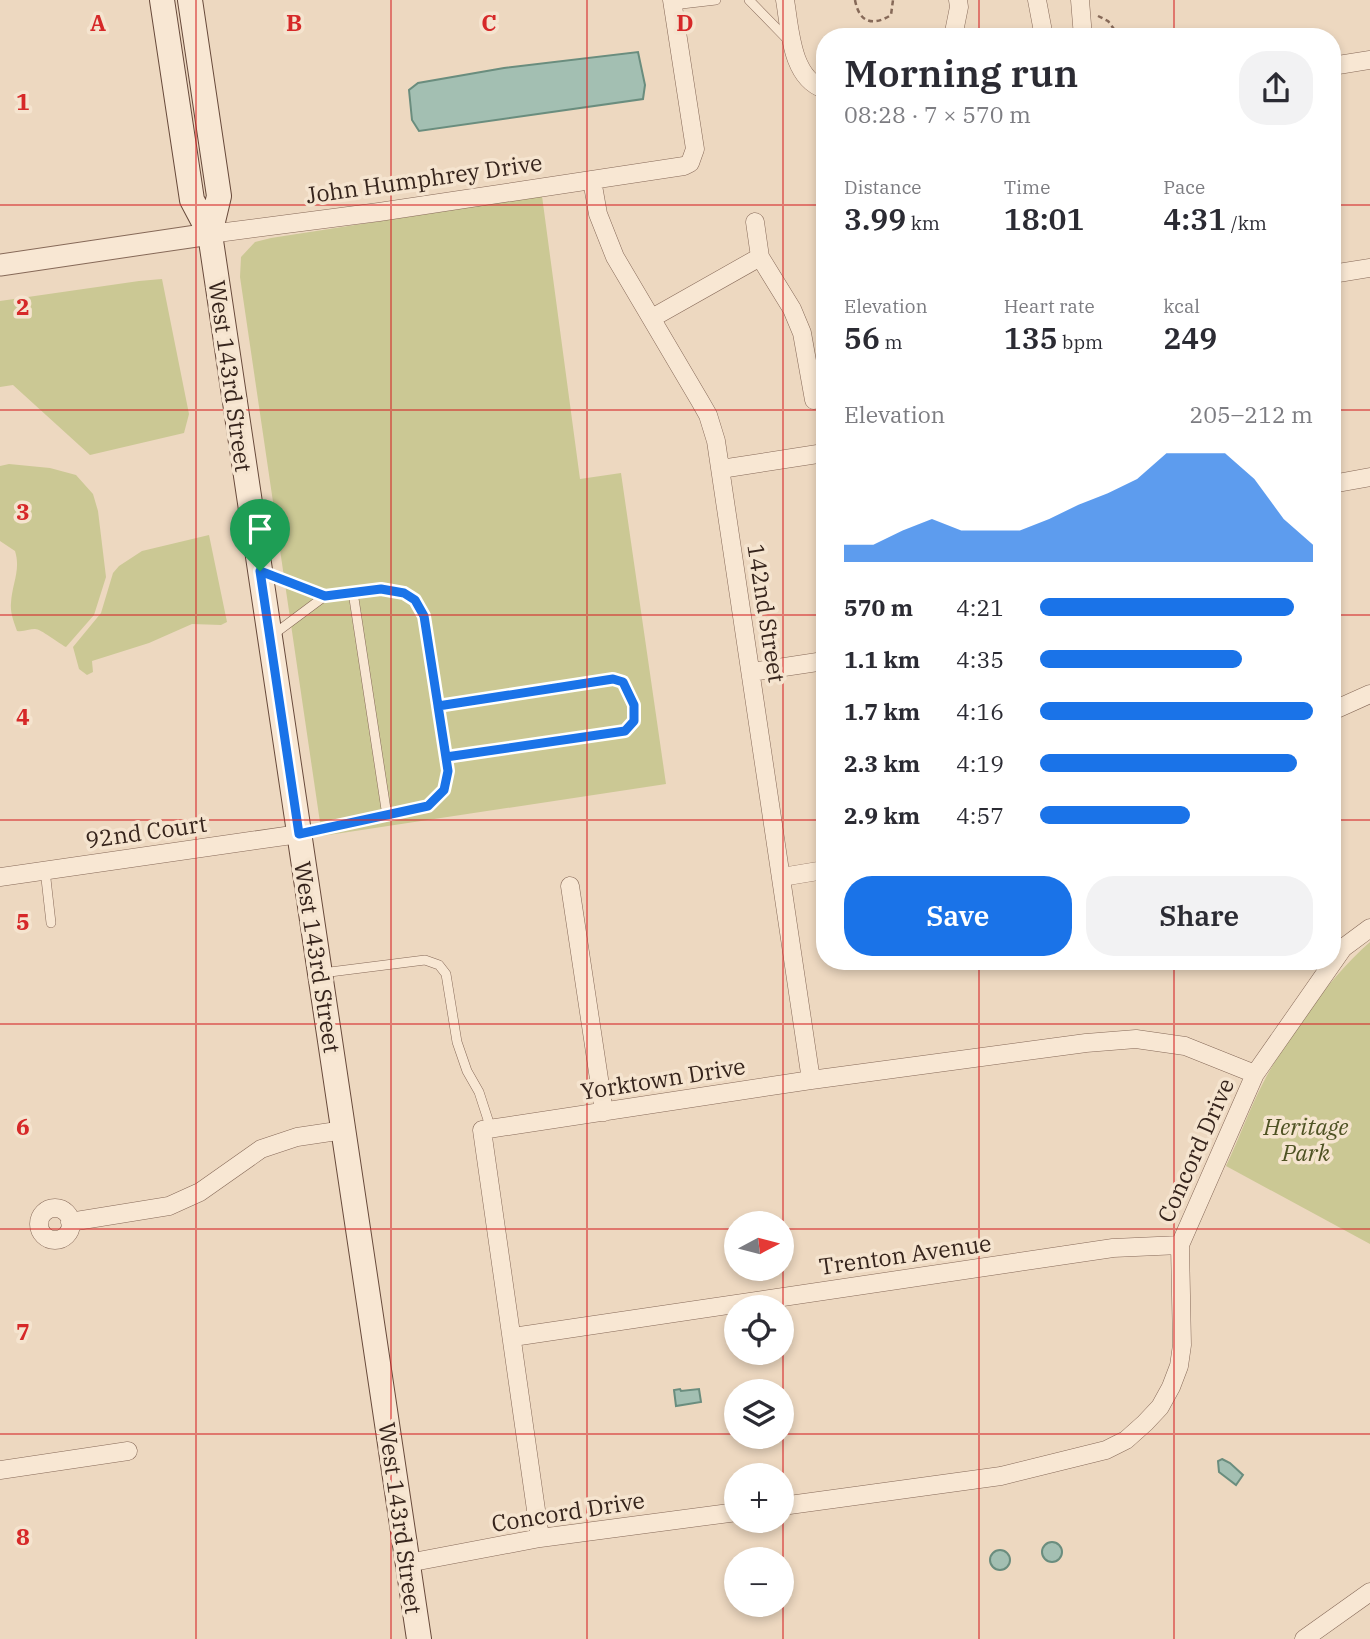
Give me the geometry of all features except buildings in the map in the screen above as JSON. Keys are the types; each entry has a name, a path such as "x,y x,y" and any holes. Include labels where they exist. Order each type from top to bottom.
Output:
{"main road":[{"name":"West 143rd Street","path":"162,0 192,200 210,234 419,1639"},
{"name":"West 143rd Street","path":"190,0 219,196 210,234"}],"street":[{"path":"785,0 792,44 805,76 816,86"},
{"path":"955,28 958,0"},
{"path":"1037,0 1042,28"},
{"path":"1080,0 1082,28"},
{"name":"John Humphrey Drive","path":"0,265 671,169 690,163 695,149 673,2"},
{"path":"1341,65 1370,60"},
{"name":"142nd Street","path":"592,180 598,214 615,257 708,415 716,441 811,1080"},
{"path":"755,222 760,257 792,309 802,332 814,400"},
{"path":"652,318 760,257"},
{"path":"1341,273 1370,268"},
{"path":"721,468 816,454"},
{"path":"1341,482 1370,477"},
{"path":"751,672 816,663"},
{"path":"1341,707 1370,694"},
{"name":"92nd Court","path":"0,877 299,834"},
{"path":"782,877 816,871"},
{"path":"570,886 604,1112"},
{"name":"Concord Drive","path":"1341,951 1370,928"},
{"name":"Concord Drive","path":"794,1504 1000,1476 1106,1450 1126,1440 1160,1407 1179,1366 1182,1345 1180,1245 1255,1074 1328,970"},
{"name":"Yorktown Drive","path":"491,1129 811,1080 1086,1043 1136,1039 1185,1046 1255,1074"},
{"path":"491,1129 482,1130 540,1538"},
{"path":"71,1222 169,1206 200,1192 261,1149 297,1138 344,1130"},
{"name":"Trenton Avenue","path":"513,1337 1113,1248 1180,1245"},
{"path":"0,1471 128,1451"},
{"name":"Concord Drive","path":"408,1563 540,1538 724,1514"},
{"path":"1304,1639 1370,1592"}],"lane":[{"path":"673,2 716,0"},
{"path":"749,0 792,44"},
{"path":"260,571 325,596"},
{"path":"270,637 325,596 381,589 404,593 415,600 424,616 446,757 448,771 444,790 428,806 299,834"},
{"path":"353,592 387,816"},
{"path":"438,706 613,679 623,682 634,705 634,721 625,731 446,757"},
{"path":"45,870 51,923"},
{"path":"321,974 425,960 439,965 446,974 457,1042 467,1071 479,1092 491,1129"}],"path":[{"path":"855,0 857,11 872,22 881,21 891,15 893,0"},
{"path":"1097,16 1108,21 1113,28"}],"green space":[{"path":"542,196 580,479 621,473 666,784 322,836 240,277 241,257 255,242 271,238"},
{"path":"162,279 189,414 184,433 90,455 13,385 0,387 0,301"},
{"path":"9,464 50,468 76,475 93,494 98,511 106,577 94,615 66,647 38,630 17,631 11,603 17,558 15,551 0,541 0,466"},
{"path":"209,535 227,622 221,625 192,624 149,643 92,661 93,672 87,675 79,669 73,647 101,613 113,573 119,566 142,551"},
{"name":"Heritage Park","path":"1370,942 1370,1244 1226,1166 1258,1093 1285,1046 1325,989"}],"shaded area":[{"path":"638,52 645,85 643,99 419,131 412,120 409,90 418,83 504,68"},
{"path":"699,1389 701,1402 676,1406 674,1390"},
{"path":"1222,1459 1243,1475 1236,1485 1219,1472 1218,1461"},
{"path":"1048,1542 1056,1542 1062,1552 1056,1562 1048,1562 1042,1556 1042,1548"},
{"path":"1000,1550 1007,1553 1010,1560 1007,1567 1000,1570 993,1567 990,1560 993,1553"}],"route":[{"path":"260,571 299,834 428,806 444,790 448,771 438,706 613,679 623,682 634,705 634,721 625,731 446,757 438,706 424,616 415,600 404,593 381,589 325,596 260,571"}]}
